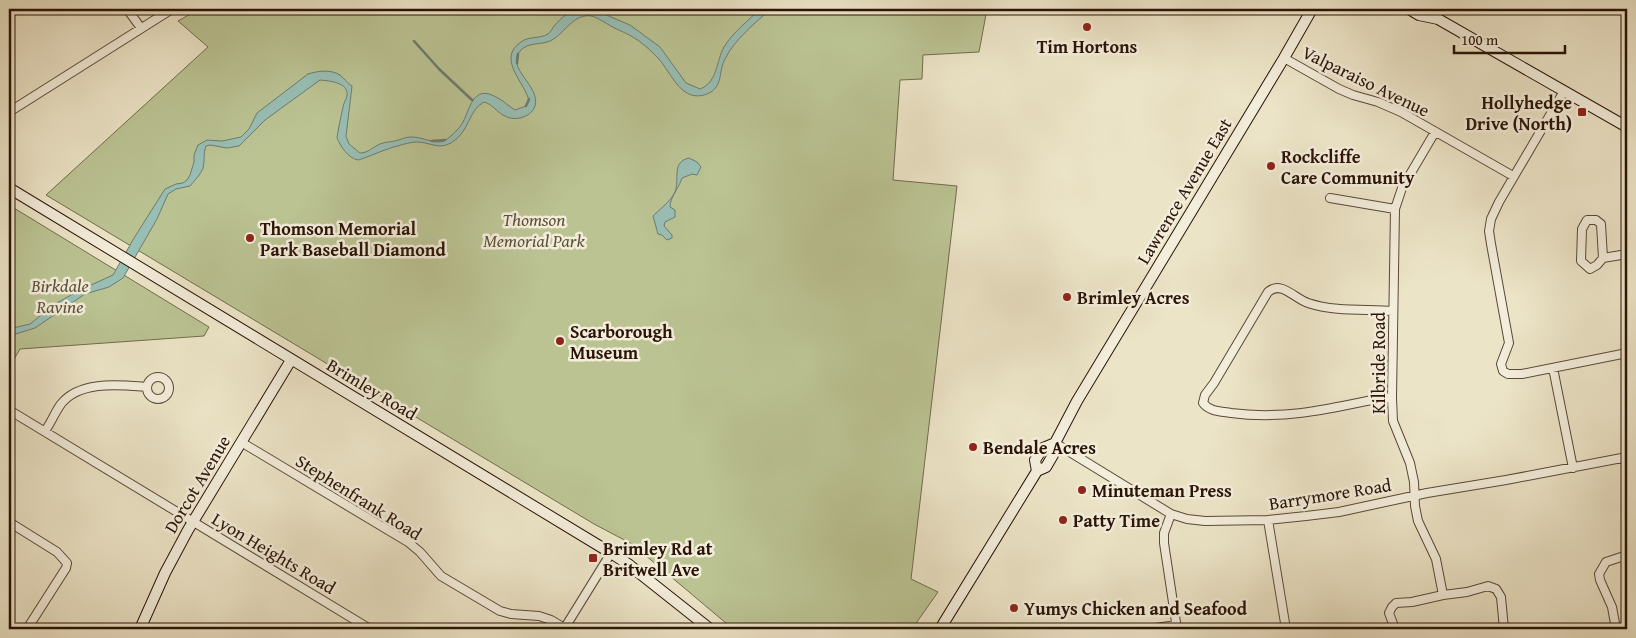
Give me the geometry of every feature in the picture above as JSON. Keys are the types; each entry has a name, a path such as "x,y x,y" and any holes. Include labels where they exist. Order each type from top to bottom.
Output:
{"main road":[{"name":"Lawrence Avenue East","path":"940,629 1037,471 1035,460 1042,448 1055,443 1077,401 1312,9"},
{"path":"1409,9 1419,15 1438,19"},
{"path":"1428,9 1438,19 1627,127"},
{"name":"Brimley Road","path":"9,188 611,553 636,570 710,629"},
{"name":"Dorcot Avenue","path":"140,629 165,573 241,442 292,360"}],"street":[{"path":"127,9 141,28"},
{"path":"9,112 172,9"},
{"name":"Valparaiso Avenue","path":"1284,58 1339,89 1391,107 1513,176"},
{"path":"1564,91 1498,202 1491,219 1489,231 1509,343 1501,364 1503,371 1508,374 1527,373 1627,353"},
{"name":"Kilbride Road","path":"1435,132 1402,188 1395,210 1392,398 1393,421 1410,463 1418,521 1436,558 1443,595"},
{"path":"1330,198 1395,210"},
{"path":"1603,258 1601,224 1596,220 1587,220 1582,229 1581,261 1590,269 1603,258 1627,254"},
{"path":"1392,398 1381,398 1299,415 1260,416 1218,411 1208,408 1203,403 1205,395 1268,292 1273,288 1279,288 1299,300 1317,306 1393,311"},
{"path":"1553,368 1573,468"},
{"path":"45,431 62,404 73,394 106,385 147,387"},
{"name":"Lyon Heights Road","path":"9,410 370,629"},
{"name":"Stephenfrank Road","path":"241,442 408,542 420,552 441,576 493,607 511,614 547,618 565,629"},
{"name":"Barrymore Road","path":"1055,443 1171,514 1205,522 1268,520 1339,512 1415,495 1626,458"},
{"path":"1626,458 1627,468"},
{"path":"1149,629 1176,627 1164,543 1164,533 1171,514"},
{"path":"1268,520 1286,629"},
{"path":"9,522 52,549 67,562 66,568 27,629"},
{"path":"565,629 611,553"},
{"path":"1616,629 1612,607 1599,574 1606,562 1627,555"},
{"path":"1395,629 1389,613 1392,606 1396,603 1467,592 1488,586 1496,589 1501,597 1504,629"}],"green space":[{"name":"Thomson Memorial Park","path":"199,9 987,9 979,52 923,55 922,79 900,80 893,180 957,186 911,579 938,592 912,629 733,629 632,544 594,524 46,195 208,47 178,21"},
{"name":"Birkdale Ravine","path":"9,205 209,327 204,336 20,349 9,368"}],"water":[{"path":"577,9 597,10 630,25 660,47 686,83 700,89 710,81 716,71 721,53 732,36 760,9 771,9 746,32 729,52 716,87 707,94 698,96 691,95 678,86 659,59 632,36 597,18 591,16 580,17 552,40 527,46 520,51 517,57 517,64 533,91 535,99 533,110 526,116 521,118 507,117 484,102 475,110 462,133 451,143 442,146 422,142 410,143 358,160 348,155 337,138 347,91 338,83 320,80 265,120 239,146 227,148 206,146 201,173 190,186 176,189 168,194 157,219 123,278 109,287 85,294 35,328 9,336 9,329 30,324 55,304 113,275 165,189 187,180 198,145 207,140 222,141 241,137 249,129 257,113 308,74 320,71 332,72 340,75 352,86 346,136 349,144 360,153 382,143 408,137 440,142 447,139 457,130 477,96 488,94 499,98 515,110 526,106 529,101 511,63 514,49 524,40 548,34 562,18"},
{"path":"689,158 697,162 701,167 697,175 692,174 682,178 679,185 673,196 670,207 675,210 675,217 665,222 664,226 672,235 672,238 667,240 658,234 653,216 668,202 675,192 678,167 683,160"}],"waterway":[{"path":"414,41 439,69 472,100"},
{"path":"517,63 518,54"},
{"path":"526,106 529,99"},
{"path":"432,141 445,140"}],"place":[{"name":"Tim Hortons","path":"1087,27"},
{"name":"Hollyhedge Drive (North)","path":"1582,112"},
{"name":"Rockcliffe Care Community","path":"1271,166"},
{"name":"Thomson Memorial Park Baseball Diamond","path":"250,238"},
{"name":"Brimley Acres","path":"1067,297"},
{"name":"Scarborough Museum","path":"560,341"},
{"name":"Bendale Acres","path":"973,447"},
{"name":"Minuteman Press","path":"1082,490"},
{"name":"Patty Time","path":"1063,520"},
{"name":"Brimley Rd at Britwell Ave","path":"593,558"},
{"name":"Yumys Chicken and Seafood","path":"1014,608"}]}
